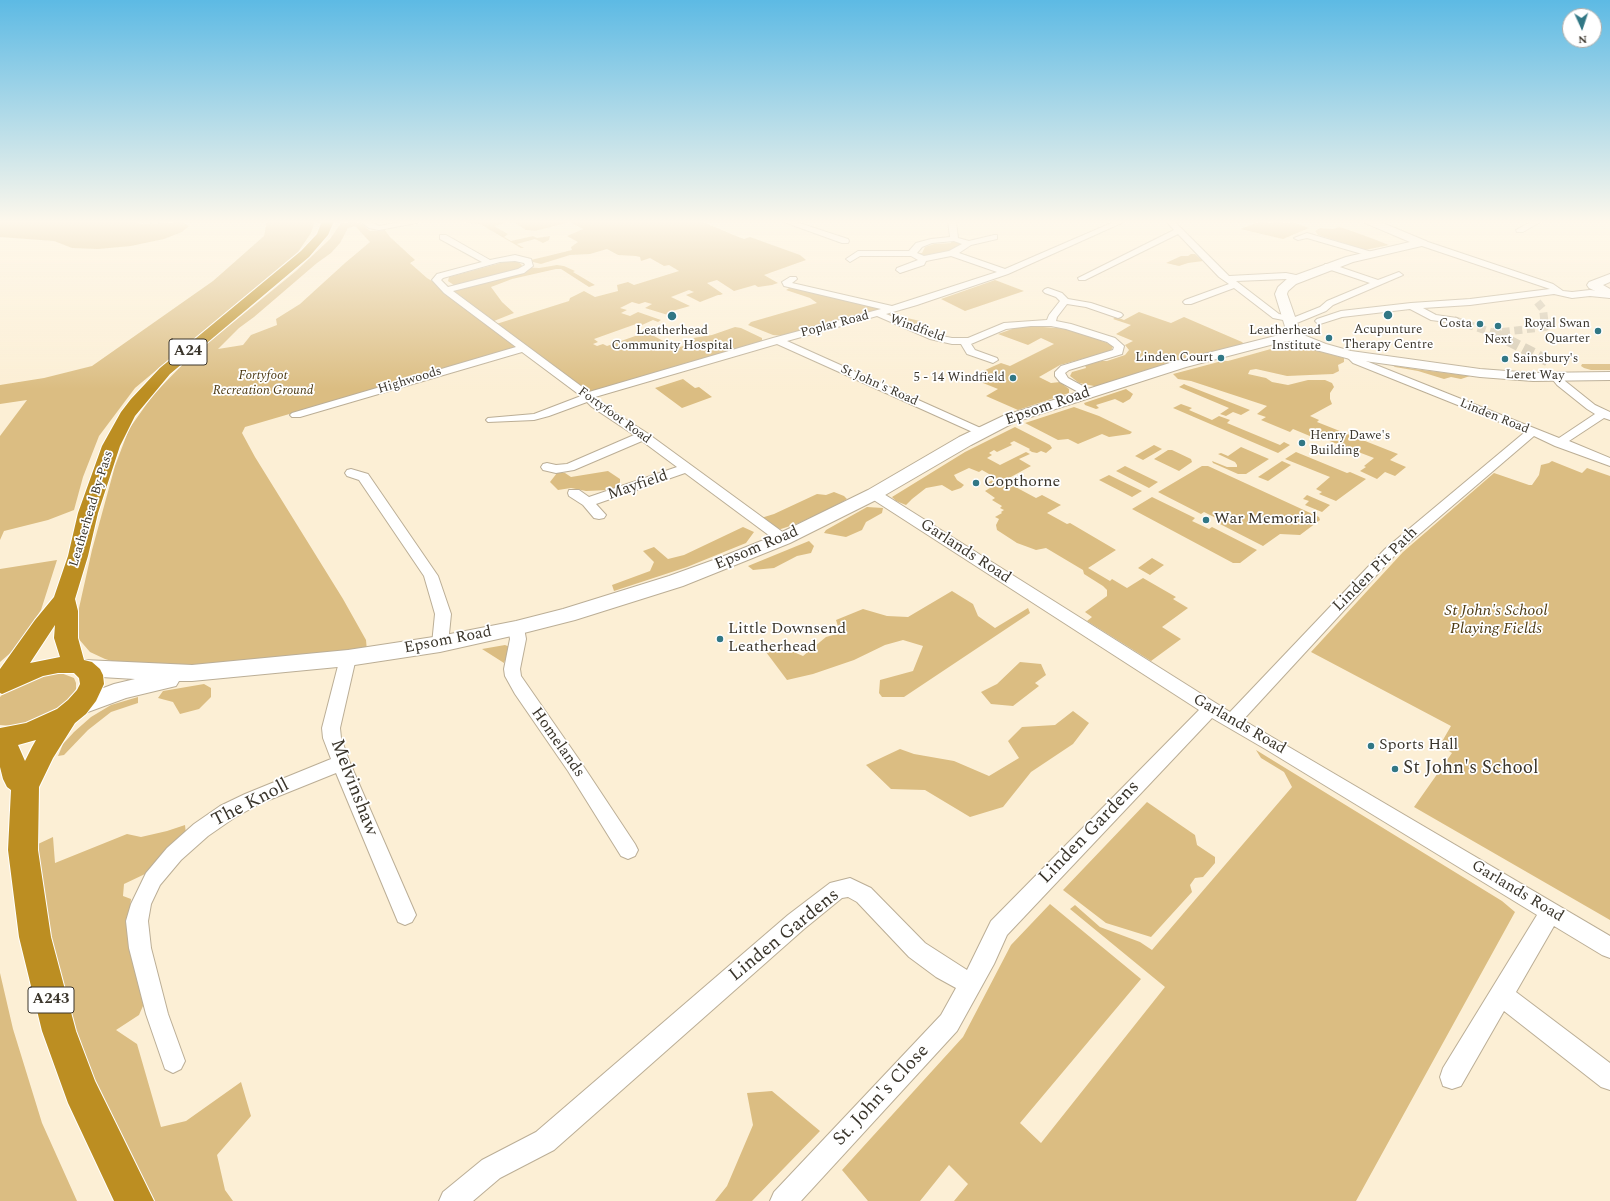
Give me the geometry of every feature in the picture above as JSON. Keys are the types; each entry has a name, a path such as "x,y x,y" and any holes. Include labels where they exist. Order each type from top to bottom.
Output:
{"highway":[{"name":"Leatherhead By-Pass","path":"1,685 43,625 64,599 78,556 88,513 111,446 127,416 137,402 165,371 277,277"},
{"name":"Leatherhead By-Pass","path":"64,599 67,611 66,638 79,667 90,675 92,684 87,695 71,711"},
{"path":"1,685 20,675 40,668 58,664 79,667"},
{"path":"0,738 12,737 31,732 49,725 71,711"},
{"name":"A243","path":"71,711 44,748 33,773 25,785 23,850 35,937 59,1031 81,1090 134,1201"},
{"path":"0,742 6,748 17,779 25,785"}],"main road":[{"path":"1293,326 1281,294 1287,286 1298,278"},
{"path":"1610,278 1596,282 1593,285 1610,295"},
{"name":"Leret Way","path":"1293,326 1331,350 1382,364 1460,370 1529,373 1610,371"},
{"name":"Epsom Road","path":"71,711 122,690 192,673 348,658 440,644 516,628 638,594 726,562 783,539 874,494 981,432 1009,419 1181,364 1277,339 1293,326"},
{"name":"Leret Way","path":"1460,370 1505,376 1610,376"},
{"name":"Epsom Road","path":"79,667 192,673"}],"street":[{"name":"Fortyfoot Road","path":"440,277 436,280 447,291 589,398 596,405 643,436 783,539"},
{"name":"Fortyfoot Road","path":"447,291 456,287 496,277"},
{"name":"Poplar Road","path":"492,420 534,417 589,398 592,394 777,340 914,303 990,277"},
{"path":"1227,279 1265,277"},
{"path":"1292,277 1298,278"},
{"path":"1360,277 1378,283"},
{"path":"1293,326 1323,309 1330,303 1394,277"},
{"path":"1520,277 1572,295 1610,295"},
{"path":"793,279 788,280 786,282 787,284 893,309"},
{"path":"1227,279 1276,316 1293,326 1324,321 1341,314 1411,306 1534,297 1555,290 1593,285"},
{"path":"1188,302 1235,285"},
{"path":"1048,291 1059,295 1065,301 1088,304 1118,315"},
{"path":"1051,323 1052,317 1065,301"},
{"path":"1411,306 1434,318 1454,320 1427,305"},
{"name":"Windfield","path":"877,313 934,338 964,341 1008,325 1051,323 1084,330 1111,340 1119,346 1118,352 1065,368 1060,372 1060,376 1064,380 1088,393"},
{"name":"St John's Road","path":"777,340 981,432"},
{"path":"964,341 971,352 993,360"},
{"name":"Highwoods","path":"296,415 523,348"},
{"name":"Linden Road","path":"1382,364 1532,432 1610,462"},
{"path":"1559,377 1558,380 1561,383 1606,415 1559,443"},
{"name":"Linden Pit Path","path":"1232,721 1390,552 1532,432"},
{"path":"547,467 556,469 570,467 643,436"},
{"name":"Mayfield","path":"588,502 687,468"},
{"path":"351,474 364,477 431,576 442,614 440,644"},
{"name":"Mayfield","path":"574,493 588,502 599,515"},
{"name":"Garlands Road","path":"874,494 1210,710 1232,721 1610,948"},
{"name":"Homelands","path":"516,628 518,639 512,668 513,676 521,690 574,766 628,850"},
{"name":"Melvinshaw","path":"348,658 331,728 332,738 341,763 405,914"},
{"name":"Linden Gardens","path":"452,1201 491,1169 545,1141 796,922 837,890 850,887 864,895 917,950 944,969 971,984 986,957 999,928 1210,710"},
{"name":"The Knoll","path":"173,1061 157,1014 140,948 137,921 141,904 153,879 174,854 201,830 227,812 252,799 341,763"},
{"path":"1452,1077 1550,912"},
{"name":"St. John's Close","path":"783,1201 949,1023 971,984"},
{"path":"1502,995 1610,1078"}],"green space":[{"path":"217,277 268,277 135,388 99,436 83,477 74,510 48,520 4,531 0,540 0,436 27,400 0,404 0,385 44,378 92,366"},
{"name":"Fortyfoot Recreation Ground","path":"289,277 301,277 239,328 218,349 243,345 251,335 277,325 276,319 300,304 330,277 426,277 490,326 569,301 570,298 584,291 595,297 618,291 617,285 628,282 634,285 660,277 768,277 778,283 758,287 755,285 734,291 717,280 707,283 723,294 700,302 686,295 694,292 689,290 671,297 690,306 669,312 671,313 668,315 645,308 652,304 645,302 639,304 632,302 620,308 627,310 621,313 630,316 638,312 661,320 658,322 653,320 642,325 636,324 594,339 598,342 593,344 597,346 603,344 607,346 638,335 636,332 657,335 654,336 665,342 652,347 659,350 665,348 669,351 694,342 691,340 693,338 712,335 735,327 741,328 762,338 762,342 593,392 585,391 525,345 245,427 242,433 255,457 343,599 366,640 367,651 213,666 125,665 105,659 90,652 77,637 79,608 92,550 115,466 129,429 153,395 186,361"},
{"path":"449,277 521,277 491,287 502,302 514,313 494,321 454,291 458,288 448,281"},
{"path":"574,277 582,277 595,285 589,287"},
{"path":"995,280 1024,291 965,311 941,299"},
{"path":"791,287 882,309 784,336 773,335 748,325 751,322 817,303 810,298 786,290"},
{"path":"894,312 925,324 922,327 915,327 890,317 888,314"},
{"path":"1139,312 1171,323 1184,317 1244,344 1099,387 1079,383 1070,376 1072,372 1086,368 1085,365 1107,361 1125,355 1129,350 1125,345 1133,341 1116,334 1131,325 1113,319 1116,317 1124,320"},
{"path":"1029,326 1071,329 1113,346 1111,351 1060,365 1039,377 1051,383 1060,382 1069,389 1069,393 1018,410 986,396 998,389 978,381 987,375 981,372 1001,363 1010,366 1054,344 1041,338 1028,345 998,334 1015,328"},
{"path":"1285,345 1308,348 1344,358 1344,362 1338,365 1339,371 1333,374 1287,376 1256,369 1250,370 1248,374 1266,378 1272,382 1288,385 1308,380 1325,380 1332,383 1334,387 1330,393 1330,399 1332,404 1310,416 1319,420 1317,422 1398,454 1390,460 1406,467 1395,476 1385,472 1377,479 1360,471 1374,458 1327,440 1317,439 1293,429 1290,432 1261,420 1266,417 1257,414 1267,406 1191,381 1178,379 1173,374 1222,361 1228,361"},
{"path":"1582,364 1610,364 1610,370 1591,370 1581,366"},
{"path":"1392,365 1470,376 1461,379 1451,377 1444,379"},
{"path":"683,379 695,388 699,387 712,397 682,408 655,388"},
{"path":"1184,384 1250,410 1241,415 1233,412 1226,416 1220,414 1229,408 1179,387"},
{"path":"1126,389 1133,394 1130,399 1123,403 1115,399 1096,405 1099,408 1096,409 1085,405 1084,403"},
{"path":"1181,404 1192,408 1189,410 1212,420 1219,416 1230,420 1227,423 1280,445 1284,442 1290,445 1278,453 1173,408"},
{"path":"1074,407 1099,416 1132,432 1130,434 1109,437 1102,434 1078,444 1068,439 1058,440 1025,423"},
{"path":"1015,427 1050,445 1052,448 1046,453 1041,451 1037,453 1032,452 1029,450 1030,449 1014,441 1010,443 1012,445 997,452 994,450 989,453 992,455 987,458 1000,465 1026,452 1030,454 1019,459 1031,466 1009,478 1013,481 1008,483 1036,498 1042,495 1061,505 1047,513 1067,524 1070,523 1116,550 1088,568 1110,581 1112,579 1127,588 1143,578 1176,597 1173,599 1188,608 1162,627 1181,639 1151,661 1087,621 1092,617 1085,612 1107,596 1107,590 1103,586 1084,574 1083,570 1046,548 1036,550 1017,543 997,530 996,525 999,519 995,517 1004,510 1000,508 1002,506 992,500 995,498 985,491 990,488 984,485 996,478 982,470 979,472 969,468 954,475 957,480 964,485 961,488 952,491 942,485 926,488 906,505 896,501 892,497 965,452"},
{"path":"1154,445 1162,449 1143,460 1135,456"},
{"path":"1241,447 1269,459 1246,474 1238,474 1213,463 1212,461 1227,467 1237,467 1235,462 1218,454 1221,453 1228,456"},
{"path":"1168,450 1172,450 1191,459 1192,462 1179,471 1154,459"},
{"path":"1296,452 1347,473 1350,472 1366,479 1336,501 1319,494 1322,492 1316,489 1330,477 1285,459"},
{"path":"1282,461 1291,465 1268,481 1258,477"},
{"name":"St John's School Playing Fields","path":"1552,461 1582,473 1587,468 1610,476 1610,920 1414,807 1452,753 1440,745 1451,726 1311,652 1403,552 1494,473 1532,485 1539,475 1541,465"},
{"path":"1125,466 1158,482 1149,488 1116,471"},
{"path":"1202,466 1208,466 1319,517 1320,520 1300,535 1280,534 1263,546 1218,523 1220,520 1204,512 1201,514 1158,492"},
{"path":"608,471 620,479 620,486 609,490 586,491 571,488 558,490 550,482 557,473 565,473 571,477"},
{"path":"1109,475 1142,491 1132,497 1099,480"},
{"path":"834,492 844,496 847,499 836,506 799,523 781,529 773,528 761,518 774,514 817,494 826,495"},
{"path":"1307,495 1330,505 1322,512 1305,505 1309,501 1303,499"},
{"path":"1152,497 1195,518 1192,521 1209,529 1212,527 1257,550 1240,563 1233,563 1132,509"},
{"path":"867,507 883,508 882,513 866,522 862,530 846,537 824,533 826,530"},
{"path":"743,527 754,532 746,543 687,567 614,591 612,585 650,571 654,562 643,551 654,547 668,559 684,555"},
{"path":"809,541 814,546 811,553 797,556 774,568 753,570 748,566"},
{"path":"1152,558 1164,565 1150,575 1138,568"},
{"path":"57,560 41,610 15,649 0,662 0,569"},
{"path":"952,591 973,604 978,616 995,628 1028,608 1030,613 904,697 882,697 879,693 880,680 913,671 923,646 903,640 885,645 854,660 813,674 787,680 763,648 782,647 803,656 826,637 840,633 836,620 863,609 887,616 908,617"},
{"path":"505,645 510,647 504,663 482,649"},
{"path":"1020,662 1041,664 1046,675 1035,683 1039,686 1013,706 991,704 981,692 997,684"},
{"path":"52,673 61,673 74,678 76,689 73,696 58,710 36,721 13,726 0,725 0,697 2,695 31,678"},
{"path":"204,684 211,688 211,697 199,709 180,714 173,702 158,698 163,691"},
{"path":"138,697 138,703 111,712 88,730 64,755 58,756 63,744 91,717 111,705"},
{"path":"1073,711 1089,723 1073,744 1031,772 1003,807 970,817 925,790 891,789 866,765 900,749 914,754 954,761 989,776 1019,758 1008,741 1022,727 1055,725"},
{"path":"1256,750 1502,901 1515,912 1356,1201 954,1201 968,1184 949,1165 920,1201 868,1201 842,1170 963,1037 1011,945 1050,904 1141,979 1020,1123 1041,1143 1165,987 1070,909 1075,905 1100,927 1140,942 1152,950 1292,787 1284,772 1261,758"},
{"path":"1147,802 1195,835 1197,845 1215,857 1215,863 1203,877 1195,878 1190,885 1192,892 1151,937 1106,923 1063,890"},
{"path":"185,825 186,834 145,874 124,884 123,896 131,899 129,916 146,999 139,1015 116,1030 137,1044 161,1127 186,1121 241,1082 251,1116 217,1155 225,1190 233,1201 153,1201 84,1059 51,957 40,887 38,844 53,837 55,863 127,834 141,837"},
{"path":"0,973 13,1029 42,1123 77,1201 0,1201"},
{"path":"772,1091 820,1131 752,1201 715,1201 727,1186 753,1125 747,1093"}],"tunnel":[{"path":"1494,333 1545,327 1543,309 1535,299"},
{"path":"1454,320 1494,333"},
{"path":"1494,333 1548,361"}],"place":[{"name":"Acupunture Therapy Centre","path":"1388,315"},
{"name":"Leatherhead Community Hospital","path":"672,316"},
{"name":"Costa","path":"1480,324"},
{"name":"Next","path":"1498,326"},
{"name":"Royal Swan Quarter","path":"1598,331"},
{"name":"Leatherhead Institute","path":"1329,338"},
{"name":"Linden Court","path":"1221,358"},
{"name":"Sainsbury's","path":"1505,359"},
{"name":"5 - 14 Windfield","path":"1013,378"},
{"name":"Henry Dawe's Building","path":"1302,443"},
{"name":"Copthorne","path":"976,483"},
{"name":"War Memorial","path":"1206,520"},
{"name":"Little Downsend Leatherhead","path":"720,639"},
{"name":"Sports Hall","path":"1371,746"},
{"name":"St John's School","path":"1395,769"}]}
